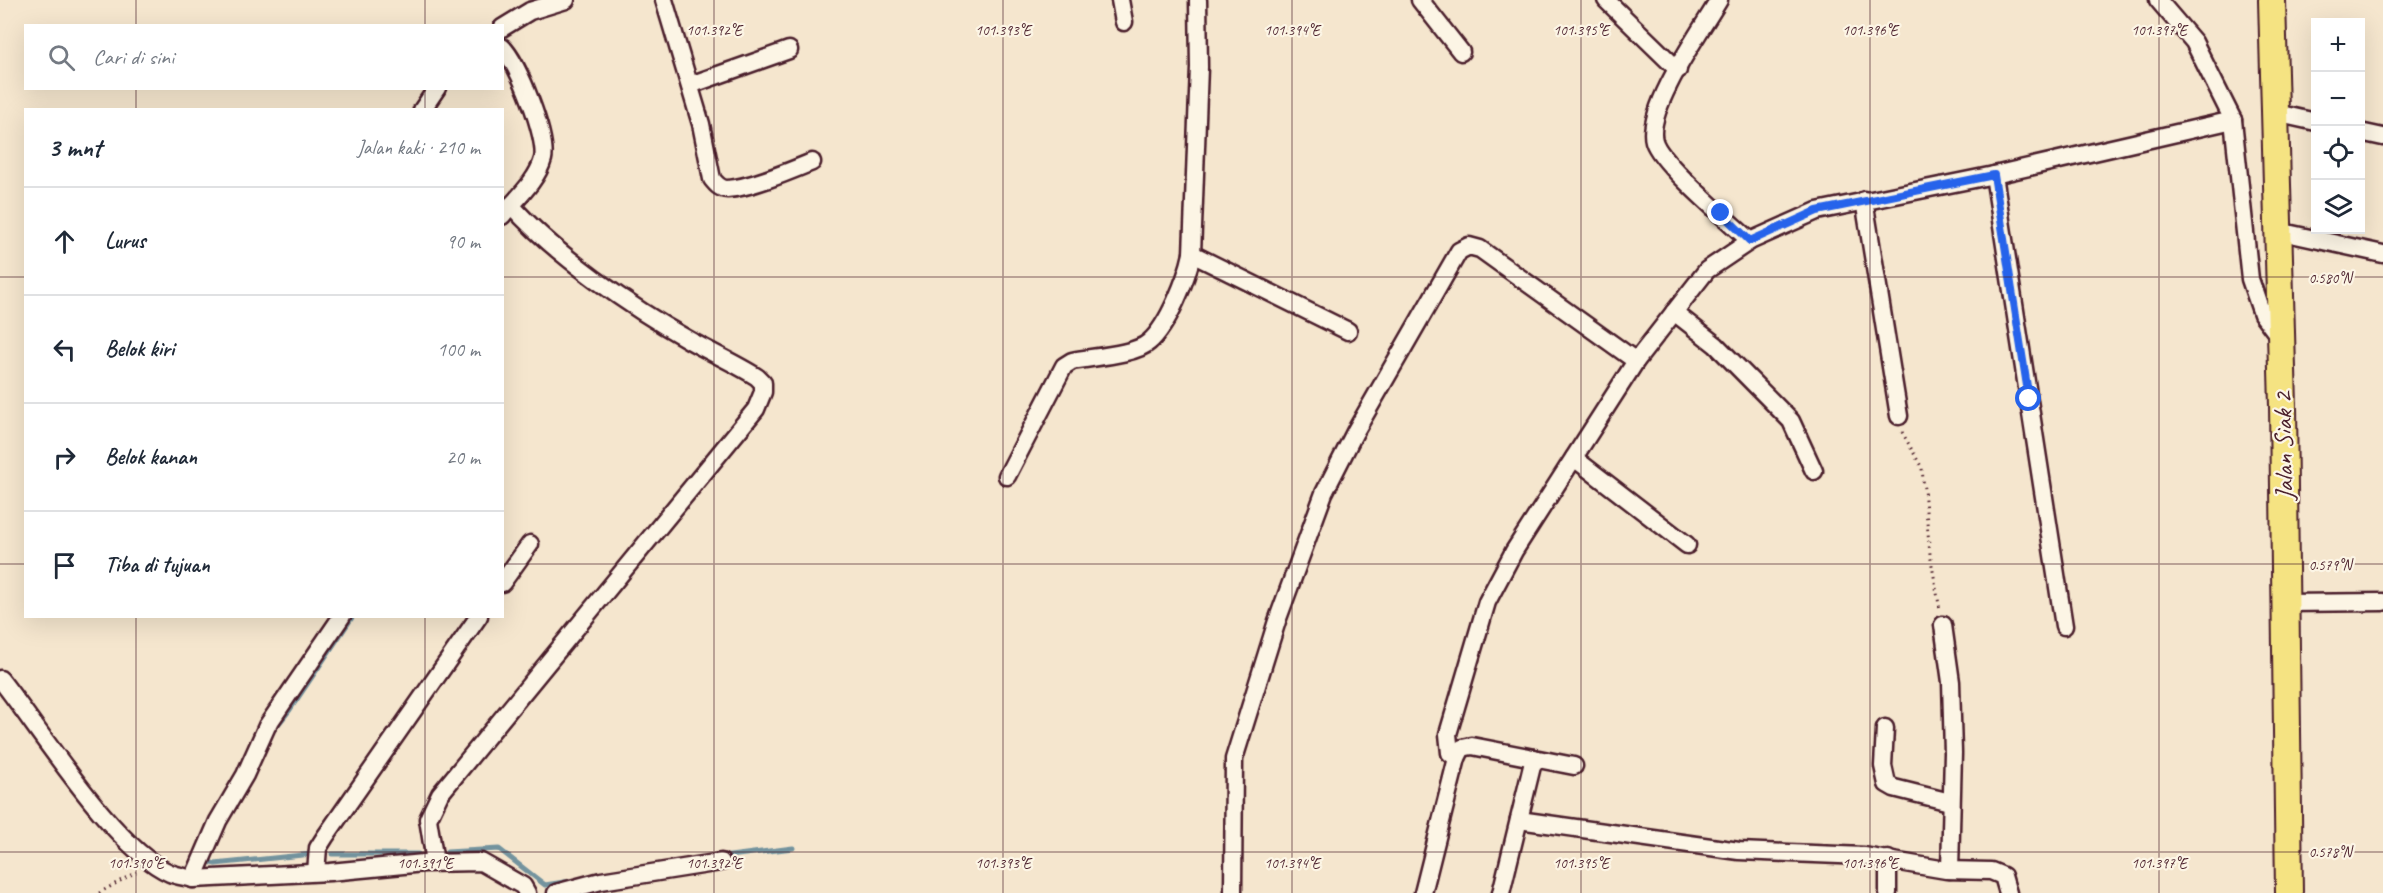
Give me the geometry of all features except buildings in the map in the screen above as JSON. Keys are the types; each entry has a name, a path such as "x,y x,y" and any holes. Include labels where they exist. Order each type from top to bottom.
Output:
{"highway":[{"name":"Jalan Siak 2","path":"2272,0 2286,603 2289,893"}],"street":[{"path":"504,27 530,11 566,0"},
{"path":"664,0 690,85 712,178 717,185 726,189 773,177 812,162"},
{"path":"1120,0 1124,22"},
{"path":"1007,476 1059,372 1072,361 1126,351 1149,343 1186,280 1192,254 1199,67 1198,0"},
{"path":"1420,0 1461,52"},
{"path":"1606,0 1678,70"},
{"path":"1719,0 1657,111 1653,129 1657,147 1750,241"},
{"path":"2158,0 2194,42 2233,120 2250,279 2262,314 2280,338"},
{"path":"690,85 789,50"},
{"path":"435,862 428,819 440,794 756,408 763,392 763,383 757,377 688,339 611,290 507,210 535,177 543,159 543,142 530,98 504,51"},
{"path":"423,108 436,90"},
{"path":"2276,113 2311,121"},
{"path":"1457,758 1450,753 1448,734 1487,602 1514,551 1636,361 1707,270 1750,241 1817,211 1994,175 2233,120"},
{"path":"2365,133 2383,137"},
{"path":"1994,175 2064,626"},
{"path":"1863,200 1899,416"},
{"path":"2278,231 2383,254"},
{"path":"1233,893 1234,759 1277,621 1324,493 1355,432 1459,251 1469,246 1480,249 1578,322 1636,361"},
{"path":"1192,254 1348,331"},
{"path":"1674,312 1716,345 1791,421 1814,471"},
{"path":"1574,458 1687,546"},
{"path":"504,580 530,544"},
{"path":"2286,603 2383,602"},
{"path":"193,879 218,821 245,775 267,726 341,618"},
{"path":"316,872 318,848 478,618"},
{"path":"1943,625 1951,682 1953,753 1950,870"},
{"path":"0,679 102,812 154,864 171,874 193,879 435,862 481,862 523,886 527,893"},
{"path":"1886,728 1883,766 1887,784 1894,788 1950,802"},
{"path":"1423,893 1457,758 1462,748 1472,746 1574,766"},
{"path":"1501,893 1534,758"},
{"path":"1519,820 1739,851 1888,859 1950,870 1991,870 2003,876 2008,893"},
{"path":"1888,859 1888,893"},
{"path":"556,893 601,881 721,862"}],"path":[{"path":"1899,416 1907,444 1923,468 1930,554 1943,625"},
{"path":"99,893 154,864"}],"waterway":[{"path":"273,731 352,618"},
{"path":"722,857 793,848"},
{"path":"447,852 499,849 545,885 577,880"},
{"path":"208,858 207,861 215,864 312,854"},
{"path":"332,854 418,854"}],"route":[{"path":"1721,213 1750,241 1817,211 1994,175 2029,399"}]}
